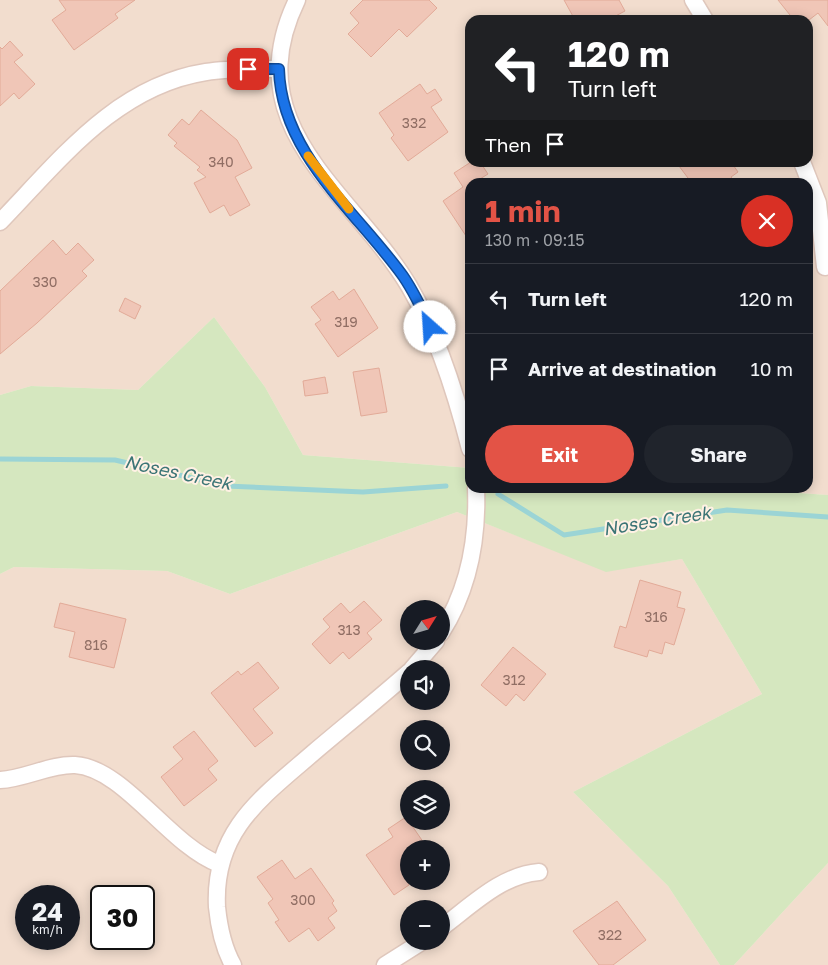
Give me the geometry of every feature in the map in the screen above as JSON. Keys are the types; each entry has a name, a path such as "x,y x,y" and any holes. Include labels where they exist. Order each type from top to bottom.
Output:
{"street":[{"path":"297,0 284,36 279,69 281,95 298,140 317,168 403,276 425,316 465,434"},
{"path":"693,0 702,15"},
{"path":"0,222 87,132 115,109 136,96 174,80 206,72 279,69"},
{"path":"813,190 818,203 825,266"},
{"path":"450,618 459,602 469,565 476,525 476,493"},
{"path":"420,660 428,650"},
{"path":"233,965 225,947 219,924 217,888 219,864 232,837 256,804 400,680"},
{"path":"0,780 62,766 84,766 117,783 177,838 219,864"},
{"path":"450,922 505,882 525,874 540,872"},
{"path":"385,965 408,950"}],"shaded area":[{"path":"0,0 828,0 828,495 799,493 813,493 813,178 465,178 465,468 303,455 265,387 214,317 138,390 31,386 0,395"},
{"path":"457,512 606,571 682,559 762,694 573,792 668,886 720,965 0,965 0,574 14,567 167,571 230,594"},
{"path":"828,863 828,965 734,965"}],"green space":[{"path":"214,317 265,387 303,455 465,468 465,493 799,493 828,495 828,863 734,965 720,965 668,886 573,792 762,694 682,559 606,572 457,512 230,594 167,571 14,567 0,574 0,395 31,386 138,390"}],"building":[{"path":"59,0 135,0 115,14 118,18 74,50 52,20 66,10"},
{"path":"363,0 429,0 437,8 407,37 399,29 371,57 348,34 359,23 350,13"},
{"path":"564,0 619,0 625,11 617,15 572,15"},
{"path":"778,0 828,0 828,26 818,13 813,17 813,15 790,15"},
{"path":"10,41 23,55 14,62 35,84 19,99 14,93 0,106 0,47 2,49"},
{"path":"420,84 427,94 435,89 442,100 431,107 448,132 408,161 391,138 394,135 379,113"},
{"path":"201,110 237,140 252,168 235,177 250,205 230,216 224,205 210,213 194,183 206,177 197,170 200,167 174,146 177,143 168,135 182,119 189,125"},
{"path":"465,166 483,167 488,174 482,178 465,178 465,234 443,201 463,187 454,173"},
{"path":"680,167 734,167 738,172 732,178 688,178"},
{"path":"53,240 66,255 78,243 94,260 82,271 87,276 37,323 0,354 0,291"},
{"path":"354,289 378,328 338,357 315,324 321,320 311,307 333,291 339,300"},
{"path":"125,298 141,306 135,319 119,311"},
{"path":"379,368 387,412 361,416 353,372"},
{"path":"325,377 328,393 305,396 303,381"},
{"path":"640,580 681,592 677,607 685,609 674,645 665,642 662,654 649,650 647,657 614,647 620,626 626,628"},
{"path":"364,601 382,620 367,633 372,639 349,659 343,652 330,664 312,644 330,627 323,619 341,603 350,613"},
{"path":"60,603 126,619 114,668 69,657 75,632 54,627"},
{"path":"513,647 546,674 524,701 516,694 506,706 481,685"},
{"path":"258,662 279,688 253,709 273,733 255,747 211,693 238,671 241,675"},
{"path":"194,731 218,761 208,769 217,780 184,806 161,777 183,759 173,747"},
{"path":"400,821 400,830 415,830 422,840 400,840 402,890 394,895 366,855 393,837 388,829"},
{"path":"282,860 295,879 311,868 334,901 332,903 337,911 328,918 335,928 318,941 309,928 289,942 275,922 279,920 268,903 273,899 257,877"},
{"path":"617,901 646,940 613,965 599,965 573,931"}],"waterway":[{"name":"Noses Creek","path":"0,459 115,460 226,486 363,492 446,486"},
{"name":"Noses Creek","path":"498,494 564,535 727,510 828,517"}],"slow traffic":[{"path":"308,156 349,209"}],"route":[{"path":"248,69 279,69 279,84 284,107 298,140 317,168 403,276 430,327"}]}
